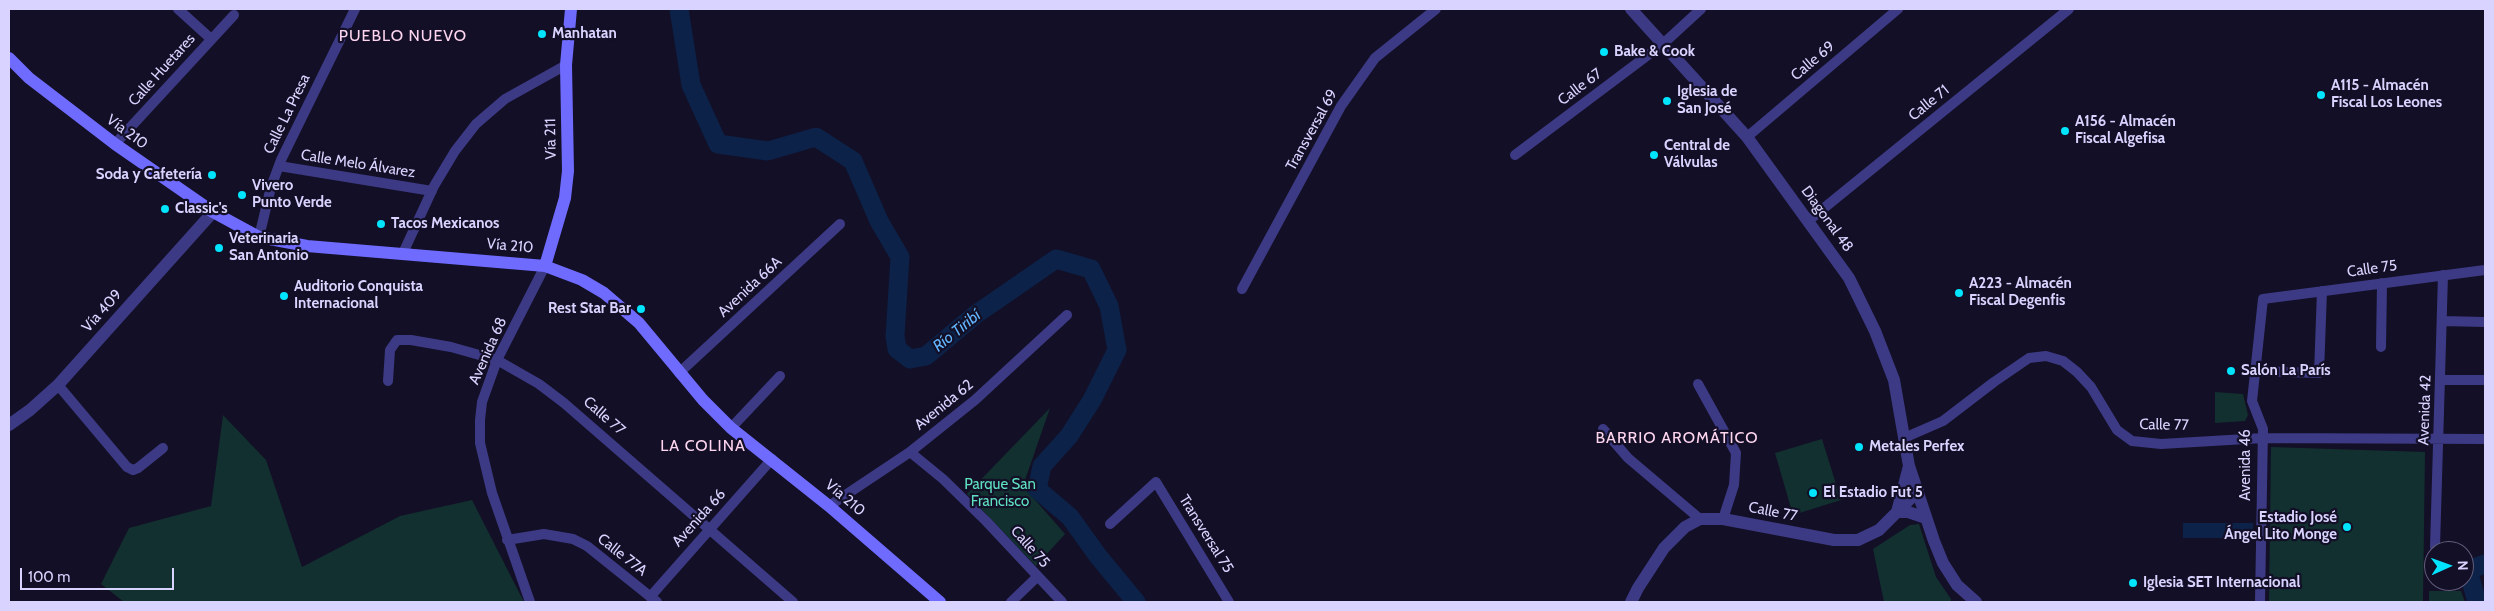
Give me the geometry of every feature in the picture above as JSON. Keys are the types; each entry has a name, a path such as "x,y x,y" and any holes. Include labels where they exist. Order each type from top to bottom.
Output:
{"main road":[{"name":"Vía 211","path":"545,266 565,198 568,171 566,65 571,9"},
{"name":"Vía 210","path":"9,58 29,78 115,144 213,212 259,237 307,246 545,266 582,280 622,306 639,323 702,400 732,428 829,506 940,602"}],"street":[{"name":"Calle Huetares","path":"178,9 210,38"},
{"name":"Calle La Presa","path":"259,237 271,187 279,166 355,9"},
{"name":"Transversal 69","path":"1242,289 1341,106 1375,58 1436,9"},
{"name":"Diagonal 48","path":"1632,9 1747,137 1850,278 1876,331 1894,380 1909,466 1943,563 1957,585 1976,602"},
{"name":"Calle 67","path":"1515,155 1664,43 1701,9"},
{"name":"Calle 69","path":"1747,137 1898,9"},
{"name":"Calle 71","path":"1808,221 2068,9"},
{"name":"Calle Huetares","path":"115,144 210,38 234,15"},
{"path":"403,253 432,191 455,151 476,124 505,99 566,65"},
{"name":"Calle Melo Álvarez","path":"279,166 432,191"},
{"name":"Vía 409","path":"9,425 30,410 58,385 213,212"},
{"name":"Avenida 66A","path":"679,373 840,224"},
{"name":"Avenida 68","path":"530,602 507,540 480,443 482,402 497,360 545,266"},
{"name":"Calle 75","path":"2263,299 2485,270"},
{"name":"Avenida 42","path":"2435,541 2443,275"},
{"path":"2381,347 2382,283"},
{"path":"2255,371 2319,373 2322,291"},
{"name":"Avenida 46","path":"2260,602 2263,438 2260,419 2252,401 2263,299"},
{"name":"Avenida 62","path":"829,506 910,452 975,400 1067,315"},
{"path":"2443,321 2485,322"},
{"name":"Calle 77","path":"388,381 390,350 397,340 411,340 451,347 497,360 539,384 564,403 793,602"},
{"name":"Calle 77","path":"1904,438 1943,421 2029,358 2046,356 2063,361 2077,372 2091,387 2117,430 2132,442 2161,444 2263,438 2485,440"},
{"path":"732,428 780,376"},
{"path":"2441,380 2485,380"},
{"path":"1698,384 1736,453 1734,485 1723,519"},
{"path":"58,385 127,467 133,470 138,468 163,448"},
{"path":"1603,429 1628,458 1700,519 1685,527 1664,548 1631,602"},
{"name":"Calle 75","path":"910,452 943,479 979,514 1062,602"},
{"name":"Avenida 66","path":"653,600 708,530 772,459"},
{"path":"1909,466 1897,512 1908,512 1926,518"},
{"name":"Transversal 75","path":"1110,524 1156,482 1229,602"},
{"name":"Calle 77","path":"1700,519 1723,519 1846,541 1870,536 1879,530 1918,491"},
{"name":"Calle 77A","path":"507,540 544,534 573,539 587,546 653,600"},
{"path":"1011,602 1037,577"}],"green space":[{"path":"2215,392 2243,394 2248,415 2245,421 2215,423"},
{"name":"Parque San Francisco","path":"1050,408 1023,486 1065,534 1036,566 967,494"},
{"path":"223,415 266,460 302,567 400,516 472,500 524,602 124,602 101,584 129,528 211,506"},
{"path":"1822,439 1841,500 1793,515 1775,453"},
{"name":"Estadio José Ángel Lito Monge","path":"2271,447 2425,452 2423,602 2269,602"},
{"path":"1919,524 1936,577 1951,599 1951,602 1884,602 1873,549 1910,525"},
{"path":"2429,591 2461,591 2465,602 2429,602"}],"water":[{"path":"2183,523 2253,523 2253,538 2183,538"}],"waterway":[{"name":"Río Tiribí","path":"679,9 691,85 718,144 768,151 816,137 853,161 879,221 900,257 895,336 897,349 910,359 926,356 975,315 1056,259 1091,269 1109,306 1117,350 1092,400 1069,436 1042,466 1037,489 1070,517 1098,556 1136,602"},
{"path":"2477,602 2468,570 2485,564"}],"place":[{"name":"Manhatan","path":"542,34"},
{"name":"Bake & Cook","path":"1604,52"},
{"name":"A115 - Almacén Fiscal Los Leones","path":"2321,95"},
{"name":"Iglesia de San José","path":"1667,101"},
{"name":"A156 - Almacén Fiscal Algefisa","path":"2065,131"},
{"name":"Central de Válvulas","path":"1654,155"},
{"name":"Soda y Cafetería","path":"212,175"},
{"name":"Vivero Punto Verde","path":"242,195"},
{"name":"Classic's","path":"165,209"},
{"name":"Tacos Mexicanos","path":"381,224"},
{"name":"Veterinaria San Antonio","path":"219,248"},
{"name":"A223 - Almacén Fiscal Degenfis","path":"1959,293"},
{"name":"Auditorio Conquista Internacional","path":"284,296"},
{"name":"Rest Star Bar","path":"641,309"},
{"name":"Salón La París","path":"2231,371"},
{"name":"Metales Perfex","path":"1859,447"},
{"name":"El Estadio Fut 5","path":"1813,493"},
{"name":"Estadio José Ángel Lito Monge","path":"2347,527"},
{"name":"Iglesia SET Internacional","path":"2133,583"}],"district":[{"name":"PUEBLO NUEVO","path":"403,36"},
{"name":"BARRIO AROMÁTICO","path":"1677,438"},
{"name":"LA COLINA","path":"703,446"}]}
